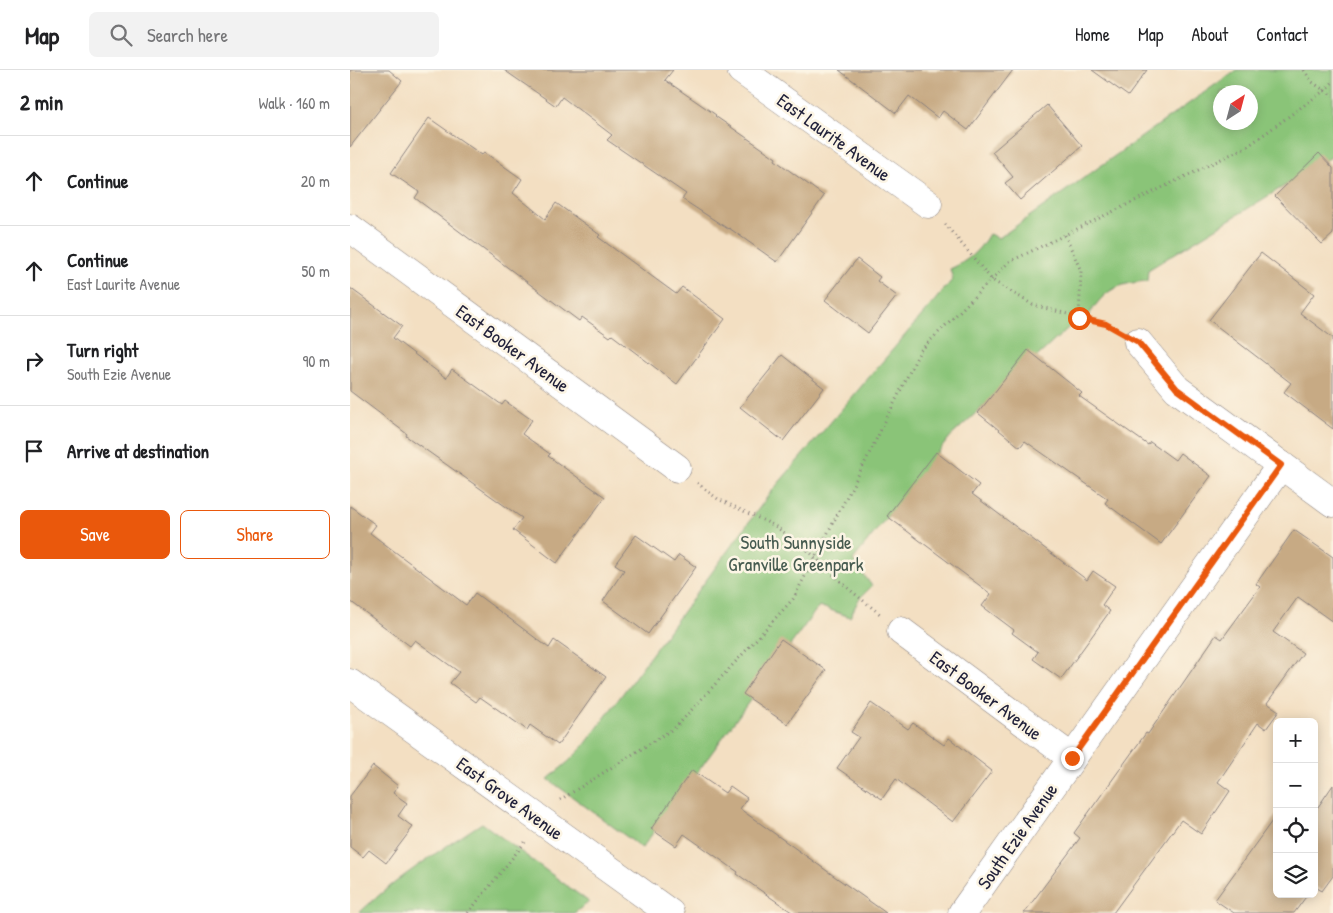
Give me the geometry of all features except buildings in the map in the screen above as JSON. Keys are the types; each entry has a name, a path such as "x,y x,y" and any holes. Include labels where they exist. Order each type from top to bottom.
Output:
{"street":[{"name":"East Laurite Avenue","path":"741,70 928,204"},
{"name":"East Booker Avenue","path":"350,228 677,468"},
{"path":"1138,342 1177,389 1333,503"},
{"name":"South Ezie Avenue","path":"962,913 1281,465"},
{"name":"East Booker Avenue","path":"901,631 1072,758"},
{"name":"East Grove Avenue","path":"350,683 670,913"}],"path":[{"path":"1304,70 1312,82 1333,96"},
{"path":"468,913 561,799 676,727 793,600 920,351 1009,262 1248,146 1325,90 1333,82"},
{"path":"928,204 992,280 1033,305 1106,324 1138,342"},
{"path":"1066,235 1081,271 1079,318"},
{"path":"677,468 718,499 773,525 800,544 850,590 901,631"}],"green space":[{"name":"South Sunnyside Granville Greenpark","path":"1236,70 1333,70 1333,156 1148,270 1147,281 1126,284 1110,291 1098,302 1086,320 1079,318 950,437 853,560 872,586 859,599 850,617 819,606 642,848 548,779 584,746 771,492 953,279 950,269 972,255 989,234 999,238 1213,86 1213,130 1258,130 1258,85 1215,85"},
{"path":"482,823 589,902 574,913 359,913 403,877"}],"route":[{"path":"1072,758 1281,465 1177,389 1138,342 1106,324 1079,318"}]}
